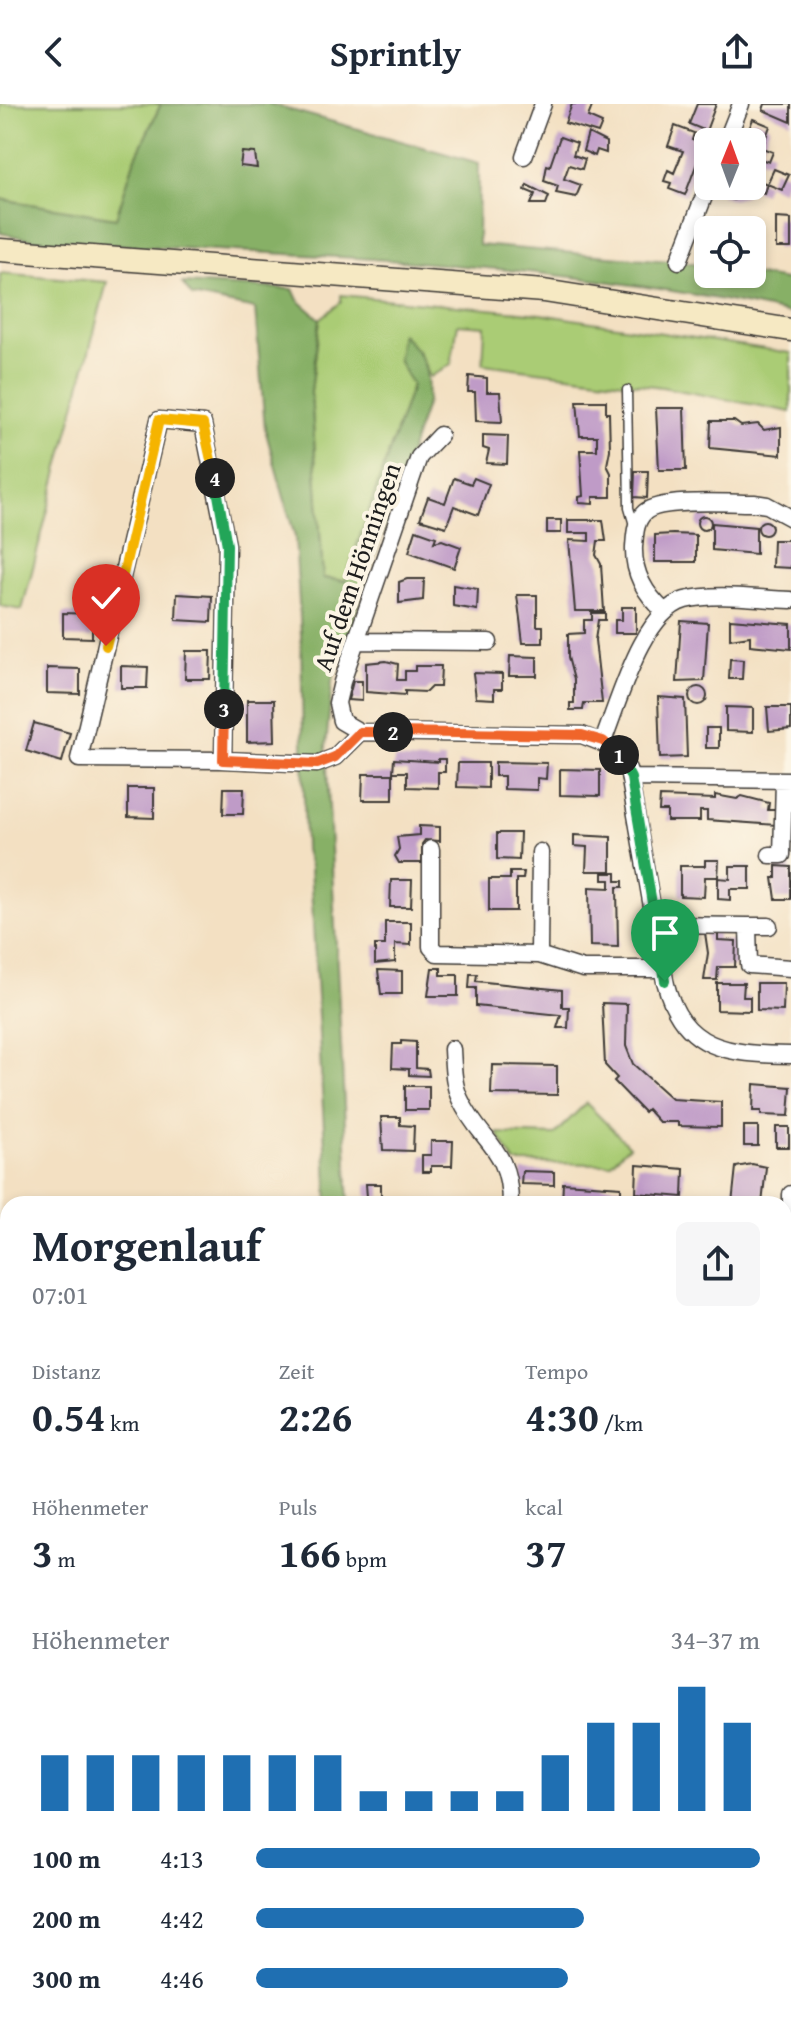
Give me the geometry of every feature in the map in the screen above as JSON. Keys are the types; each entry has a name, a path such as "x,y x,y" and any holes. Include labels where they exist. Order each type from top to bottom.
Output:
{"main road":[{"path":"0,250 544,291 791,330"}],"street":[{"path":"524,156 543,104"},
{"path":"732,128 741,104"},
{"path":"679,261 703,200"},
{"path":"223,760 227,545 224,517 203,424 159,420 79,759 317,764 335,757 360,732 582,735 603,741 621,757 631,778 663,969 676,1013 697,1036 724,1050 791,1055"},
{"name":"Auf dem Hönningen","path":"360,732 341,721 337,703 419,457 440,435"},
{"path":"664,611 641,583 634,555 636,529 642,514 663,505 760,504 791,518"},
{"path":"603,741 648,631 664,611 691,599 791,600"},
{"path":"358,641 489,642"},
{"path":"631,778 787,780 782,855 770,855"},
{"path":"431,849 433,951 539,955 583,969 663,969"},
{"path":"539,955 540,852"},
{"path":"657,925 769,926"},
{"path":"748,926 749,965 791,968"},
{"path":"452,1049 460,1100 503,1160 510,1183 510,1196"}],"lane":[{"path":"627,390 629,508 636,529"}],"green space":[{"path":"0,104 161,104 134,161 116,219 0,199"},
{"path":"161,104 270,104 479,163 478,245 694,263 694,288 766,288 766,277 791,281 791,314 698,295 510,270 34,240 0,233 0,199 116,218 134,161"},
{"path":"0,273 107,282 22,610 0,606"},
{"path":"182,283 293,289 298,300 320,319 311,392 323,578 345,581 412,385 398,360 401,333 420,356 426,372 427,402 332,682 326,747 349,1196 328,1196 310,867 305,850 301,635 295,537 265,429 255,309 192,296"},
{"path":"341,295 540,314 791,353 791,412 662,387 483,364 485,326 458,324 451,364 430,377 418,350 398,359 412,385 345,581 323,578 311,392 320,319 341,302"},
{"path":"586,1103 629,1146 610,1164 515,1163 497,1133 554,1135"}],"building":[{"path":"572,104 593,104 588,117 602,123 598,133 565,123"},
{"path":"697,104 716,104 707,128 689,124"},
{"path":"765,104 791,104 791,122 763,110"},
{"path":"753,119 770,126 766,137 766,128 749,128"},
{"path":"675,126 694,133 694,171 685,195 669,189 671,183 664,181 668,170 674,173 683,151 668,146"},
{"path":"588,133 606,142 606,153 597,150 595,156 583,151"},
{"path":"560,137 577,143 573,155 585,159 582,169 569,165 564,179 581,185 576,197 556,193 558,186 544,181 547,165 550,166"},
{"path":"766,149 773,152 769,162 766,161"},
{"path":"242,152 255,153 257,168 240,166"},
{"path":"774,169 789,175 782,190 767,184"},
{"path":"527,185 549,196 546,204 531,204 535,194 525,190"},
{"path":"776,218 791,219 791,248 776,248"},
{"path":"469,376 487,378 487,392 500,392 502,422 476,421 475,392 468,392"},
{"path":"577,401 606,401 606,413 609,413 610,450 607,465 611,473 611,497 593,497 593,504 579,503 579,497 583,496 580,450 597,450 597,436 580,436"},
{"path":"656,408 684,408 686,470 659,470"},
{"path":"711,421 734,421 741,426 758,424 764,430 781,427 781,455 710,448"},
{"path":"483,435 508,436 507,464 486,463 489,450 483,448"},
{"path":"635,471 648,471 647,498 634,497"},
{"path":"454,478 471,484 474,478 489,484 478,515 454,506 446,527 420,519 428,497 445,503"},
{"path":"704,516 711,523 704,530 697,523"},
{"path":"547,520 561,520 561,533 547,533"},
{"path":"568,520 603,520 606,541 598,541 596,555 601,564 604,611 575,611 569,540 589,541 589,533 568,533"},
{"path":"765,521 772,528 765,535 758,528"},
{"path":"712,523 756,527 756,554 712,550"},
{"path":"416,530 436,537 434,542 442,540 461,547 454,568 409,552"},
{"path":"655,535 696,535 696,562 655,562"},
{"path":"773,540 791,540 791,568 772,567"},
{"path":"424,579 423,600 399,603 399,582"},
{"path":"453,585 478,589 477,610 453,606"},
{"path":"177,594 212,596 211,622 176,620"},
{"path":"517,595 537,595 537,626 543,626 543,643 523,643"},
{"path":"622,607 636,607 636,633 615,633 615,620 622,620"},
{"path":"63,613 92,614 92,638 63,637"},
{"path":"592,613 605,613 605,620 598,620 595,640 602,703 584,703 583,710 570,710 570,703 574,703 574,680 568,657 568,634 584,633 584,620 592,620"},
{"path":"730,619 791,624 791,649 750,645 750,636 730,639"},
{"path":"681,621 708,623 704,681 677,682"},
{"path":"186,651 211,651 210,679 185,679"},
{"path":"510,656 537,657 537,676 509,676"},
{"path":"730,659 743,660 742,679 729,679"},
{"path":"386,661 398,664 397,680 405,680 405,671 415,671 415,666 441,666 440,687 431,687 426,692 405,691 405,695 366,692 366,663"},
{"path":"121,666 148,667 147,688 121,688"},
{"path":"47,668 80,669 80,694 47,693"},
{"path":"473,673 502,674 502,689 494,689 494,699 476,698"},
{"path":"353,681 362,681 362,701 348,700"},
{"path":"698,687 707,696 698,705 689,696"},
{"path":"658,697 685,699 687,757 660,758"},
{"path":"247,700 274,700 275,741 247,742"},
{"path":"726,707 753,708 753,732 726,731"},
{"path":"767,707 791,707 791,729 769,731"},
{"path":"34,723 70,733 62,762 26,751"},
{"path":"706,728 719,728 719,748 706,748"},
{"path":"394,759 438,762 438,759 445,759 445,772 438,772 438,788 407,787 407,772 393,772"},
{"path":"495,762 547,763 546,779 537,778 537,790 504,789 504,776 495,776"},
{"path":"458,763 488,763 488,788 457,787"},
{"path":"560,769 600,770 600,796 560,795"},
{"path":"363,774 393,774 393,800 362,800"},
{"path":"128,788 154,788 154,818 128,817"},
{"path":"224,788 244,788 243,814 223,814"},
{"path":"715,795 737,799 742,796 769,803 768,810 777,810 776,825 707,820 707,811 700,811 700,821 667,821 667,811 659,811 660,797 715,799"},
{"path":"419,826 440,827 440,841 425,840 422,844 422,863 399,863 395,856 399,849 397,837 419,835"},
{"path":"497,833 520,833 519,860 497,859"},
{"path":"574,835 611,837 611,871 586,871 587,847 574,846"},
{"path":"705,860 719,860 718,877 705,877 704,897 680,896 680,866 705,866"},
{"path":"730,866 750,866 750,889 730,889 730,900 718,899 718,878 730,879"},
{"path":"776,866 791,867 791,899 776,899 773,878 776,878"},
{"path":"510,872 524,872 523,879 516,879 516,911 489,911 489,879 510,879"},
{"path":"603,873 616,873 616,881 623,881 623,887 617,887 618,947 590,946 589,887 610,888 610,880 603,880"},
{"path":"391,880 412,880 411,907 390,907"},
{"path":"385,922 411,922 411,945 395,944 395,962 375,964 375,945 385,945"},
{"path":"705,933 718,933 718,940 736,941 735,967 718,967 717,980 704,980 708,953"},
{"path":"432,968 441,968 441,975 458,975 458,996 428,996"},
{"path":"378,970 402,971 402,994 381,994"},
{"path":"470,974 477,974 476,981 562,990 562,1007 569,1007 568,1028 557,1028 561,1015 476,1006 476,988 469,988"},
{"path":"717,983 744,983 743,997 750,997 750,1011 717,1010"},
{"path":"757,983 784,983 783,1011 757,1010"},
{"path":"602,1003 627,1004 626,1046 633,1064 672,1099 721,1102 721,1127 678,1126 678,1122 659,1122 647,1109 644,1112 614,1081 617,1078 605,1065"},
{"path":"401,1041 416,1042 416,1068 428,1069 429,1076 409,1075 409,1069 392,1068 393,1044 401,1044"},
{"path":"492,1065 557,1066 557,1095 491,1094"},
{"path":"754,1084 791,1087 789,1116 761,1115 761,1111 753,1111"},
{"path":"405,1086 429,1086 429,1110 405,1110"},
{"path":"381,1117 400,1117 400,1125 414,1126 413,1151 383,1150"},
{"path":"744,1126 758,1126 758,1146 744,1146"},
{"path":"776,1127 789,1127 789,1147 776,1147"},
{"path":"431,1141 453,1141 452,1166 431,1166 431,1172 422,1172 422,1155 431,1155"},
{"path":"752,1164 766,1167 763,1196 733,1196 736,1167"},
{"path":"637,1165 684,1169 683,1196 636,1193"},
{"path":"522,1171 554,1172 554,1185 521,1184"},
{"path":"563,1183 621,1187 621,1196 562,1196"},
{"path":"366,1184 381,1184 381,1196 367,1196"}],"route":[{"path":"106,646 159,420 203,424 224,517 227,545 223,760 317,764 335,757 360,732 582,735 597,738 621,757 631,778 665,981"}]}
